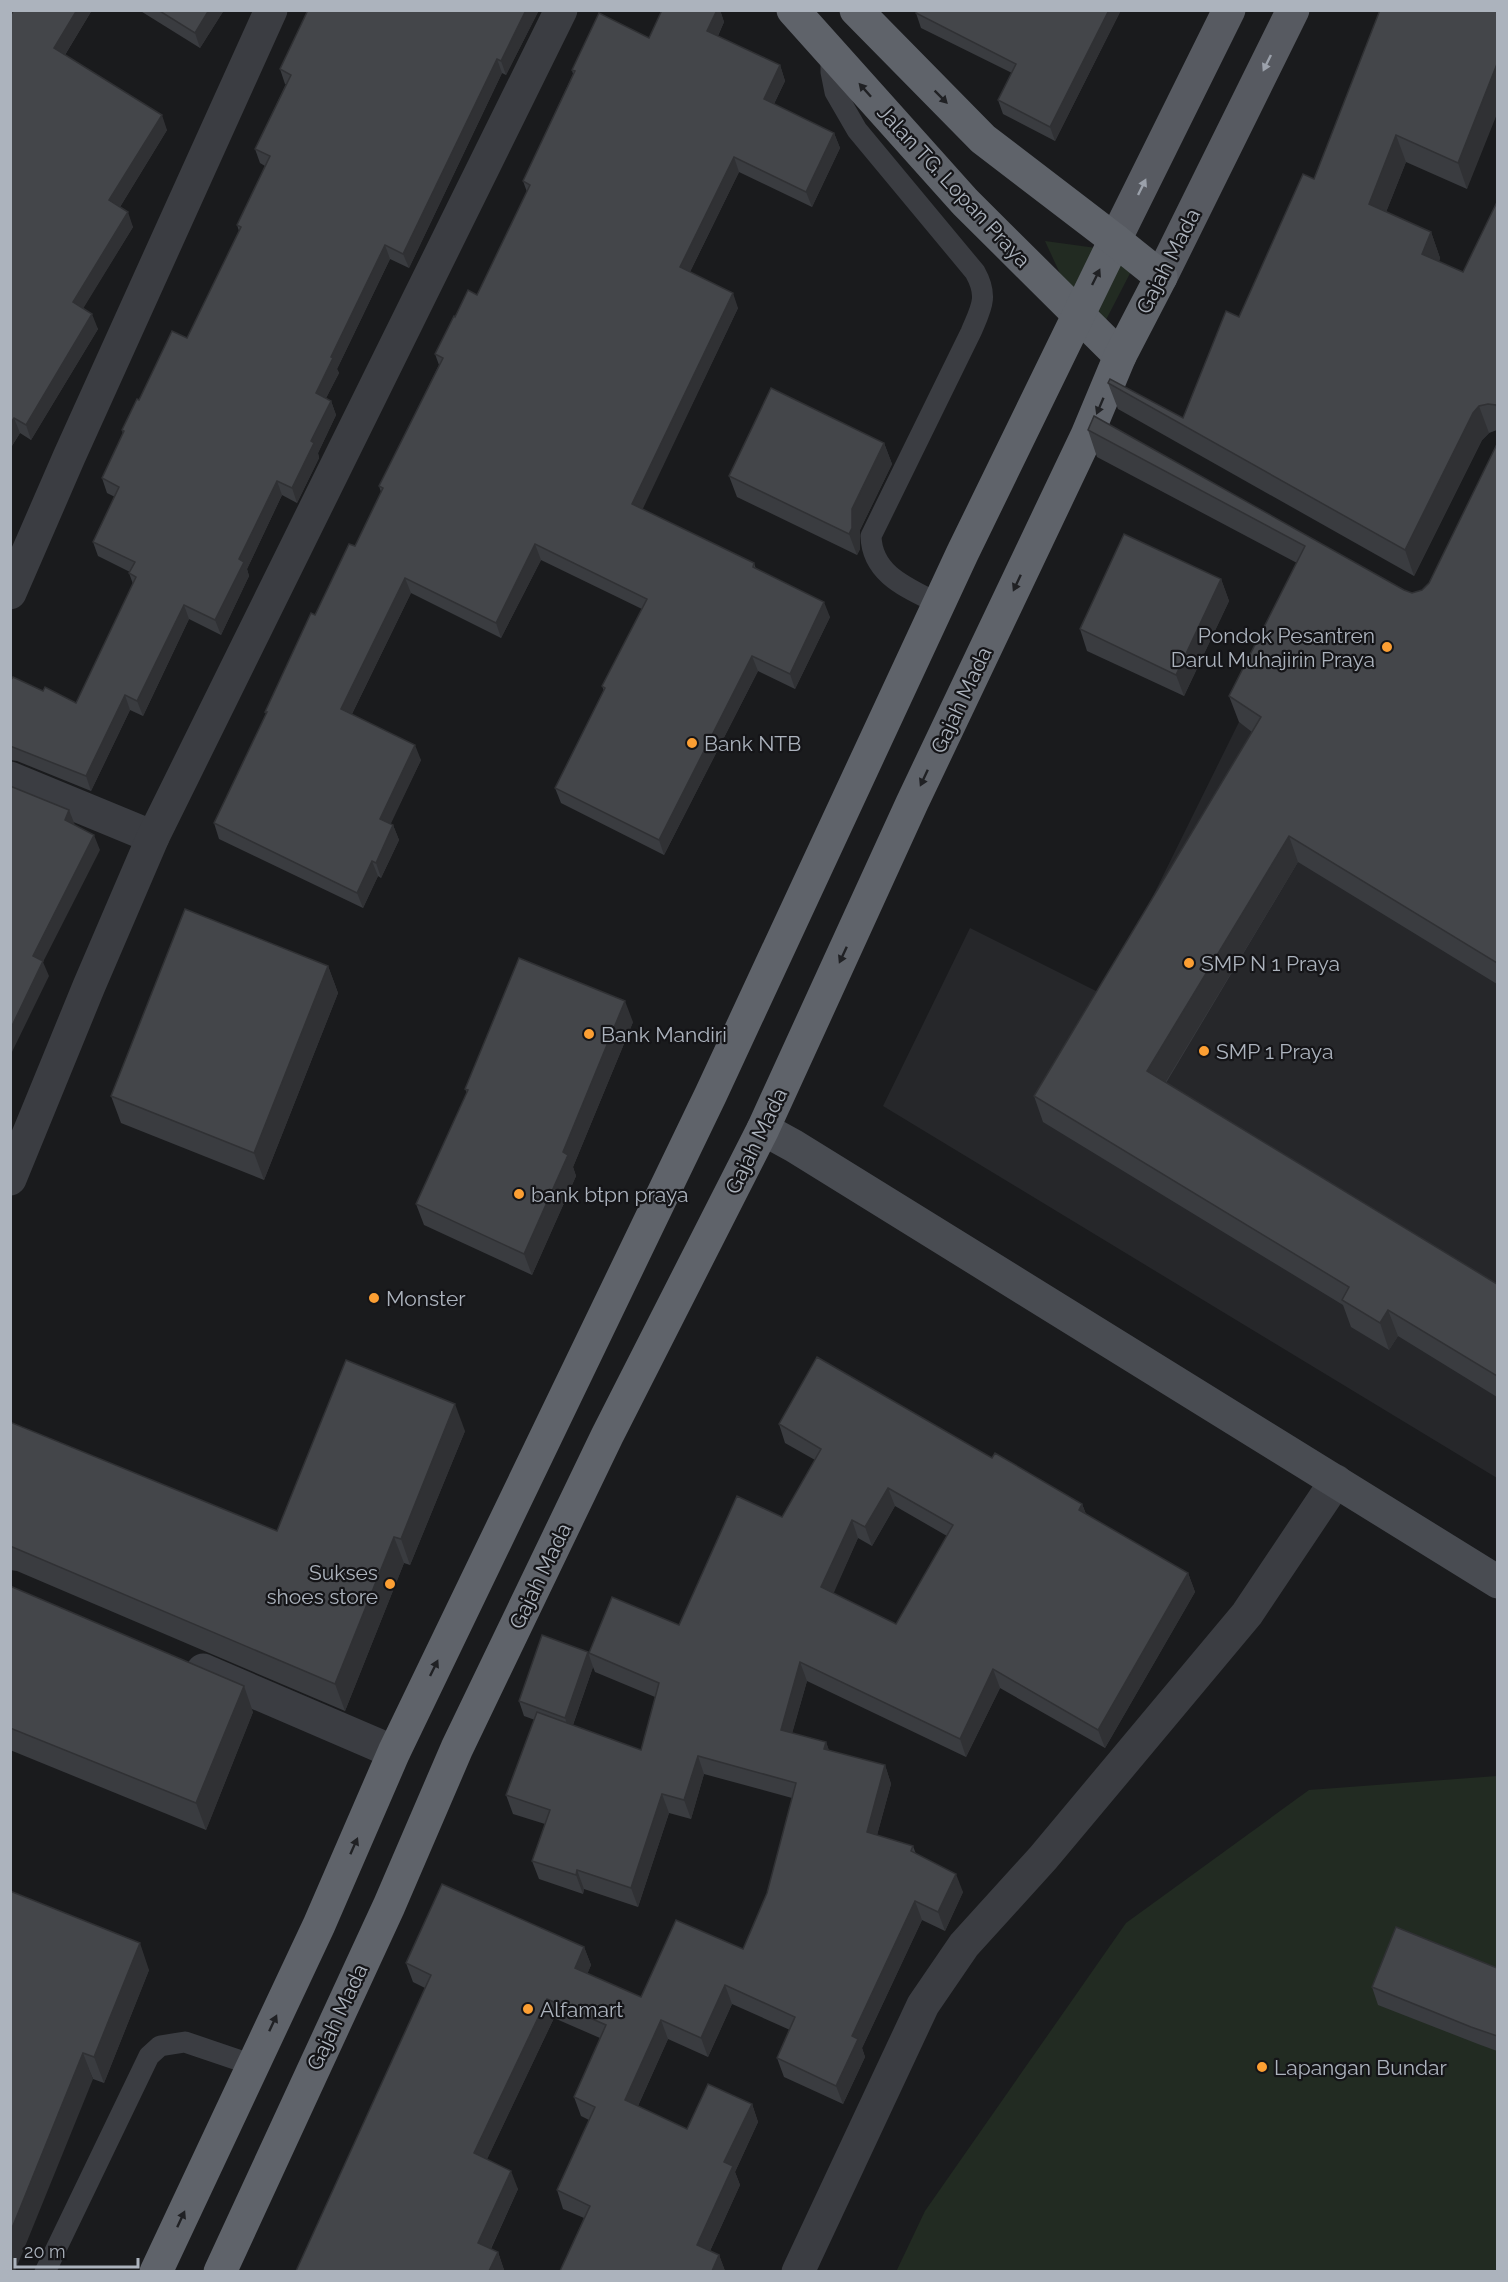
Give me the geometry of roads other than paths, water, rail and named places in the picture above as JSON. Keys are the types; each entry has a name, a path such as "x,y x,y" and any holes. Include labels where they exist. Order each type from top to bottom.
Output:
{"highway":[{"name":"Jalan TG. Lopan Praya","path":"793,10 965,202 1120,356"},
{"path":"856,10 982,139 1161,277"},
{"path":"156,2271 319,1925 394,1752 711,1094 939,604 1115,240"},
{"name":"Gajah Mada","path":"220,2271 388,1906 462,1737 607,1436 763,1129 912,803 1087,435 1120,356 1161,277"}],"main road":[{"path":"1115,240 1229,10"},
{"name":"Gajah Mada","path":"1161,277 1293,10"},
{"path":"763,1129 814,1158 1497,1582"}],"street":[{"path":"10,593 271,10"},
{"path":"10,1179 153,837 561,10"},
{"path":"10,778 153,837"},
{"path":"798,2271 929,1997 964,1945 1042,1858 1247,1614 1336,1481"},
{"path":"175,1658 394,1752"}],"lane":[{"path":"831,52 831,72 835,92 857,130 975,272 983,287 983,303 971,332 872,536 873,554 888,575 939,604"},
{"path":"45,2271 149,2056 160,2046 185,2042 253,2065"}],"place":[{"name":"Pondok Pesantren Darul Muhajirin Praya","path":"1387,647"},
{"name":"Bank NTB","path":"692,743"},
{"name":"SMP N 1 Praya","path":"1189,963"},
{"name":"Bank Mandiri","path":"589,1034"},
{"name":"SMP 1 Praya","path":"1204,1051"},
{"name":"bank btpn praya","path":"519,1194"},
{"name":"Monster","path":"374,1298"},
{"name":"Sukses shoes store","path":"390,1584"},
{"name":"Alfamart","path":"528,2009"},
{"name":"Lapangan Bundar","path":"1262,2067"}]}
